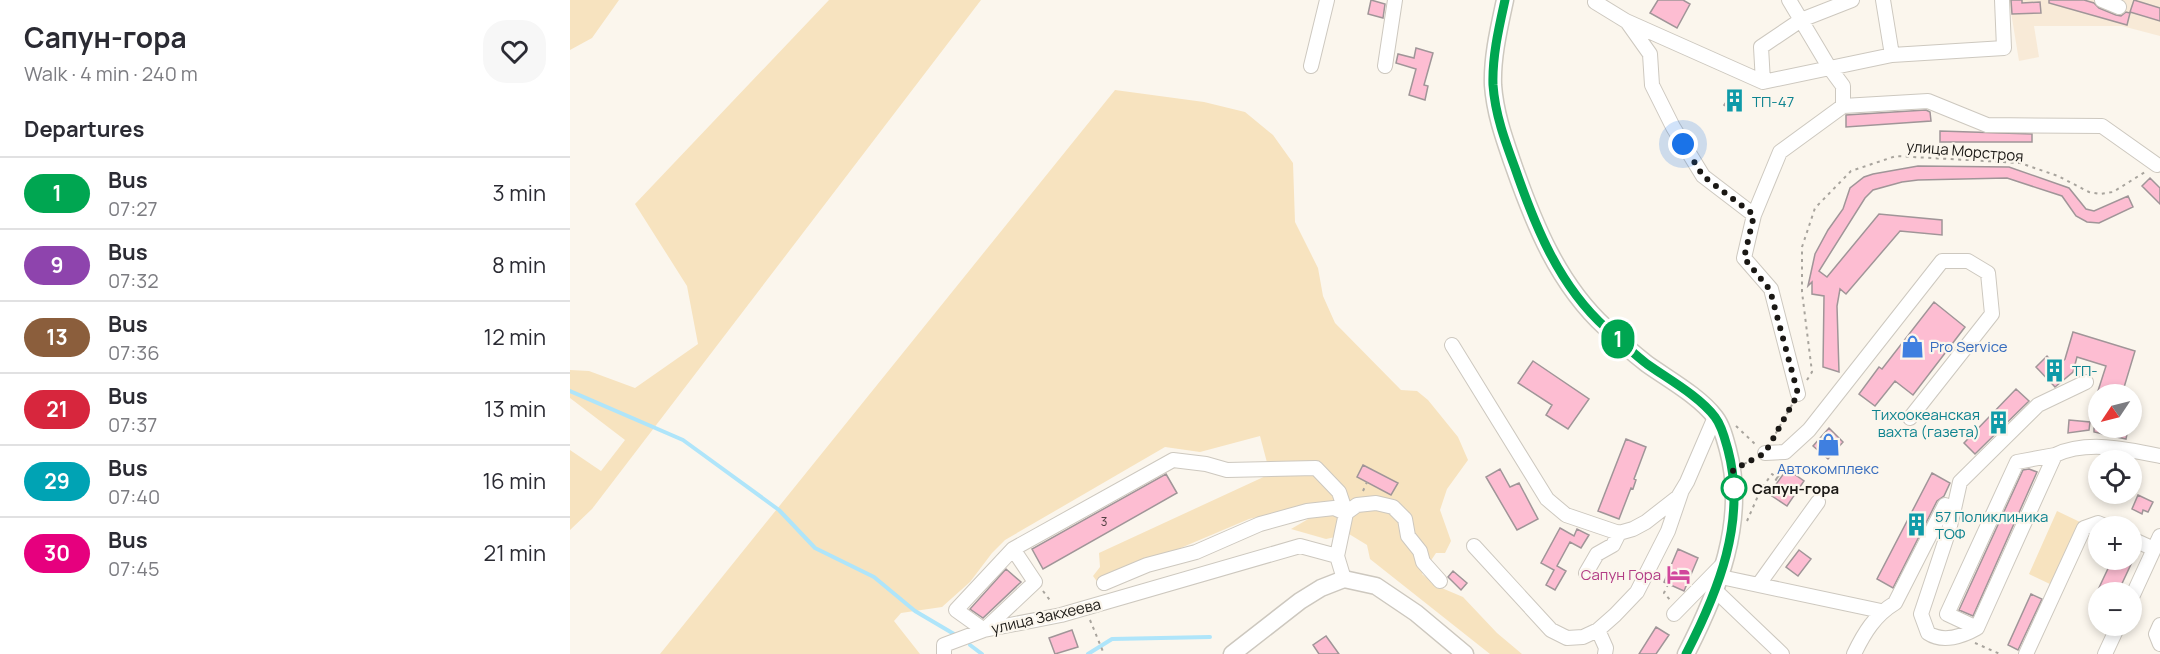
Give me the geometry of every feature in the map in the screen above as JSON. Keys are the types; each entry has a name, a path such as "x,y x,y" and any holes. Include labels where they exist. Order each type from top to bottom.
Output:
{"main road":[{"path":"1505,0 1497,42 1493,84 1498,122 1525,198 1553,260 1576,296 1604,327 1646,363 1687,392 1729,430 1733,470 1732,526 1720,577 1686,654"},
{"path":"1232,654 1300,601 1321,588 1344,579 1376,586 1416,613 1465,654"}],"street":[{"path":"1311,66 1327,0"},
{"path":"1385,66 1395,0"},
{"path":"1596,0 1595,2 1626,21 1763,82 1892,55 2004,48 2002,0"},
{"path":"1789,0 1843,86 1843,106"},
{"path":"1763,82 1761,47 1801,20 1852,0"},
{"path":"1883,0 1892,55"},
{"path":"2102,0 2119,7"},
{"path":"1626,21 1650,54 1652,85 1673,128 1703,176 1754,215"},
{"path":"1798,394 1770,290 1744,258 1754,215 1780,152 1843,106 1928,101 1987,125 2102,126 2157,165"},
{"path":"1765,453 1785,452 1809,430 1942,261 1968,261 1988,273 1992,314 1910,418"},
{"path":"1452,345 1547,500 1566,515 1619,533 1633,529 1654,517 1681,493"},
{"path":"2055,455 1977,628 1961,636 1931,635 1925,629 1921,614 1949,530 1960,482 2038,405 2086,382"},
{"path":"1474,546 1551,630 1567,638 1583,638 1599,630 1636,592 1668,531 1681,493 1715,417"},
{"path":"1977,628 1947,614 2017,462 2055,455 2075,448 2122,448 2160,456"},
{"name":"улица Закхеева","path":"1337,556 1300,546 1085,609 984,630 957,610 1014,549 1173,460 1206,464 1227,470 1316,468 1339,492 1346,513"},
{"path":"1759,584 1818,502"},
{"path":"1344,579 1337,556 1346,513 1357,505 1376,503 1393,507 1405,519 1408,536 1420,551 1424,562 1440,581"},
{"path":"1854,654 1865,633 1881,611 1895,603 1945,505 1954,509"},
{"path":"1104,583 1148,565 1196,552 1260,524 1307,511 1334,508 1346,513"},
{"path":"2026,654 2084,528 2088,527"},
{"path":"1586,573 1597,554 1613,545 1619,533"},
{"path":"2139,582 2157,543 2142,541"},
{"path":"944,654 944,645 984,630 1035,582 1014,549"},
{"path":"1673,608 1720,577 1881,611"},
{"path":"1720,577 1782,654"},
{"path":"2160,625 2156,634 2160,644"},
{"path":"1599,630 1606,648 1605,654"},
{"path":"2105,654 2113,636"}],"path":[{"name":"улица Морстроя","path":"1765,453 1812,372 1802,292 1802,247 1815,208 1851,171 1896,156 2020,163 2058,176 2089,192 2100,194 2113,192 2157,165"},
{"path":"1729,430 1765,453 1733,470"},
{"path":"1774,483 1785,467"},
{"path":"1746,524 1765,483 1772,474 1777,477"},
{"path":"1035,582 1061,615"},
{"path":"1668,584 1664,593 1673,608"},
{"path":"1085,609 1103,653"},
{"path":"1961,636 2000,654"}],"shaded area":[{"path":"570,0 619,0 592,38 570,50"},
{"path":"829,0 981,0 592,509 570,530 570,450 601,471 625,440 570,398 570,370 589,371 635,388 698,344 687,286 635,204"},
{"path":"2009,0 2160,0 2160,36 2122,26 2034,26 2039,57 2019,61"},
{"path":"1115,90 1204,102 1245,112 1273,135 1293,163 1295,222 1318,268 1323,296 1335,323 1401,390 1417,391 1428,400 1458,437 1468,460 1447,489 1440,510 1451,541 1445,553 1436,553 1422,574 1437,586 1463,597 1497,633 1522,654 1490,654 1370,559 1367,545 1349,534 1326,539 1291,529 1310,518 1305,506 1249,519 1098,583 1093,576 1100,567 1099,553 1270,474 1260,436 1200,452 1165,447 1005,540 970,582 942,607 901,613 894,621 920,654 660,654"},
{"path":"2057,511 2080,522 2052,585 2029,574"}],"building":[{"path":"1371,0 1385,4 1383,18 1368,14"},
{"path":"1658,0 1683,0 1690,4 1677,28 1650,13"},
{"path":"2011,0 2022,0 2022,3 2040,2 2041,13 2012,14"},
{"path":"2049,0 2084,0 2116,15 2130,13 2127,25 2049,3"},
{"path":"2134,0 2160,8 2160,21 2130,12"},
{"path":"1416,48 1433,53 1424,85 1428,86 1425,100 1409,95 1416,69 1396,63 1398,54 1414,58"},
{"name":"ТП-47","path":"1734,90 1743,96 1733,111 1724,105"},
{"path":"1926,110 1930,112 1931,121 1846,127 1846,115"},
{"path":"1940,131 2032,134 2032,142 1940,142"},
{"path":"1918,166 2009,167 2069,188 2086,209 2094,211 2128,196 2133,207 2099,223 2087,222 2076,216 2062,196 2007,178 1918,180 1873,190 1865,198 1819,271 1827,277 1879,214 1942,220 1942,235 1900,231 1846,294 1840,289 1837,306 1839,372 1823,367 1824,296 1812,294 1812,282 1808,286 1815,254 1843,209 1850,188 1864,177 1873,174"},
{"path":"2150,178 2160,188 2160,204 2142,186"},
{"path":"1934,302 1965,327 1913,395 1895,381 1875,406 1859,394 1879,367 1882,369"},
{"path":"2073,332 2135,351 2125,384 2100,384 2106,366 2077,357 2073,372 2055,387 2036,367 2047,356 2057,367 2065,359"},
{"path":"1533,361 1589,399 1568,429 1546,415 1552,405 1518,383"},
{"name":"Тихоокеанская вахта (газета)","path":"2016,389 2029,401 1975,454 1964,443"},
{"path":"2069,420 2088,422 2088,430 2068,433"},
{"name":"Автокомплекс","path":"1829,428 1843,442 1828,459 1813,446"},
{"path":"1626,439 1646,447 1634,479 1636,480 1633,489 1631,488 1619,519 1598,511"},
{"path":"1363,465 1398,483 1391,495 1357,477"},
{"path":"1500,469 1510,487 1519,483 1538,519 1517,530 1486,477"},
{"path":"1787,469 1804,481 1787,506 1769,494"},
{"path":"2029,469 2037,472 1973,616 1959,610 2023,470"},
{"name":"57 Поликлиника ТОФ","path":"1932,473 1950,483 1944,496 1937,501 1893,588 1877,579"},
{"path":"1166,474 1177,493 1043,569 1032,549"},
{"path":"2142,497 2153,502 2148,512 2143,510 2142,514 2132,509 2134,504 2142,504"},
{"path":"1560,528 1574,536 1577,529 1589,535 1581,548 1570,542 1557,566 1566,571 1555,590 1546,585 1554,570 1541,563"},
{"name":"Сапун Гора","path":"1678,549 1698,558 1684,591 1664,582"},
{"path":"1799,550 1811,559 1798,576 1786,567"},
{"path":"1006,569 1021,582 983,618 970,609"},
{"path":"2107,570 2128,570 2123,582 2102,582"},
{"path":"1453,571 1467,583 1461,590 1448,577"},
{"path":"2031,594 2042,599 2018,650 2008,645"},
{"path":"1656,627 1669,635 1656,654 1639,654"},
{"path":"1072,630 1078,647 1055,654 1049,638"},
{"path":"1326,636 1339,654 1319,654 1313,645"}],"waterway":[{"path":"570,391 683,440 779,510 815,548 874,577 915,611 954,634"},
{"path":"1088,654 1112,639 1210,637"},
{"path":"970,645 982,654"}],"bus line":[{"name":"1","path":"1505,0 1497,42 1493,84 1498,122 1525,198 1553,260 1576,296 1604,327 1715,417 1724,435 1733,470 1732,526 1716,591 1686,654"}],"place":[{"name":"ТП-47","path":"1734,101"},
{"name":"Pro Service","path":"1912,346"},
{"name":"ТП-","path":"2054,370"},
{"name":"Тихоокеанская вахта (газета)","path":"1998,423"},
{"name":"Автокомплекс","path":"1828,444"},
{"name":"Сапун-гора","path":"1734,488"},
{"name":"57 Поликлиника ТОФ","path":"1917,525"},
{"name":"Сапун Гора","path":"1679,574"}],"route":[{"path":"1683,144 1703,176 1754,215 1744,258 1770,290 1792,364 1798,394 1765,453 1733,470 1734,490 1734,488"}]}
